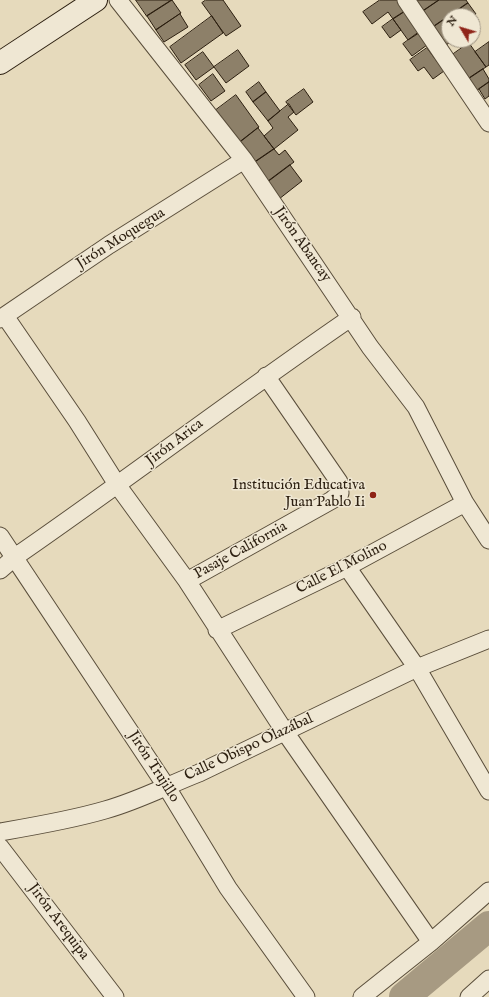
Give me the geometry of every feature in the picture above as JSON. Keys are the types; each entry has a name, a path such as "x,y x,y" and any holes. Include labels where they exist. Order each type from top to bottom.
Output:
{"main road":[{"path":"0,63 96,0"}],"street":[{"name":"Jirón Abancay","path":"118,0 244,160 352,317 370,347 416,407 465,503 489,540"},
{"path":"406,0 489,123"},
{"name":"Jirón Moquegua","path":"2,318 109,245 244,160"},
{"name":"Jirón Arica","path":"0,570 15,557 118,486 266,376 352,317"},
{"path":"2,318 77,422 118,486 187,581 217,630 285,732 431,942"},
{"name":"Pasaje California","path":"187,581 332,500 340,493 339,482 266,376"},
{"name":"Calle El Molino","path":"217,630 347,567 465,503"},
{"name":"Jirón Trujillo","path":"0,536 166,786 228,888 306,997"},
{"path":"347,567 417,668 489,790"},
{"name":"Calle Obispo Olazábal","path":"0,832 36,826 106,810 152,793 199,773 417,668 489,639"},
{"name":"Jirón Arequipa","path":"0,847 115,997"},
{"path":"362,997 431,942 489,892"},
{"path":"469,997 489,980"}],"building":[{"path":"136,0 172,0 147,16"},
{"path":"172,0 181,13 156,30 147,16"},
{"path":"206,0 223,0 241,26 226,36 202,3"},
{"path":"380,0 400,0 407,10 393,19 388,12 372,24 363,12"},
{"path":"416,0 439,0 423,11"},
{"path":"439,0 466,0 468,3 461,8 441,8 441,22 433,27 423,11"},
{"path":"468,3 472,8 461,8"},
{"path":"407,10 422,31 408,40 393,19"},
{"path":"180,14 188,27 164,42 156,30"},
{"path":"212,16 223,33 181,63 170,47"},
{"path":"393,19 401,30 390,38 382,27"},
{"path":"441,22 441,38 433,27"},
{"path":"418,33 427,45 412,56 403,44"},
{"path":"489,42 489,65 486,67 475,52"},
{"path":"427,48 444,71 433,79 424,67 418,71 410,60"},
{"path":"462,48 473,48 486,67 468,79 452,55"},
{"path":"238,50 249,66 226,83 214,67"},
{"path":"203,52 214,67 196,80 185,65"},
{"path":"483,69 489,79 489,82 476,91 468,79"},
{"path":"213,74 225,91 211,101 199,85"},
{"path":"259,82 266,92 253,102 246,92"},
{"path":"489,82 489,96 485,99 479,89"},
{"path":"304,89 313,102 296,115 286,102"},
{"path":"266,92 280,111 268,121 253,102"},
{"path":"236,95 259,127 240,142 216,110"},
{"path":"289,104 294,112 288,117 298,130 274,149 264,136 273,128 268,121"},
{"path":"258,128 274,149 255,162 240,142"},
{"path":"274,149 279,155 285,150 294,162 266,183 258,171 260,169 255,162"},
{"path":"290,165 302,181 279,199 266,183"}],"waterway":[{"path":"404,997 489,926"}],"place":[{"name":"Institución Educativa Juan Pablo Ii","path":"373,495"}]}
